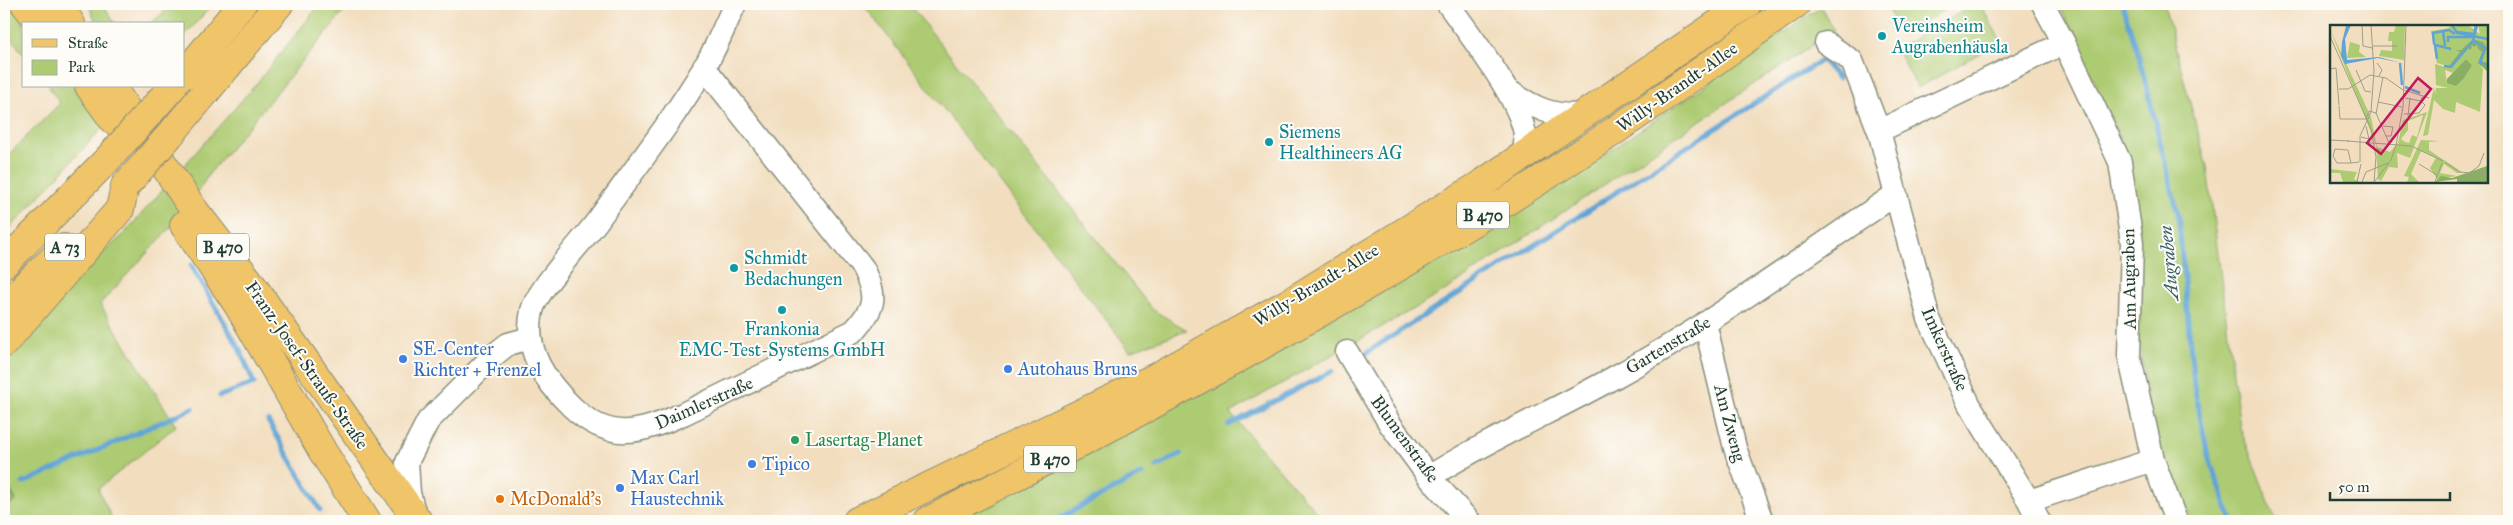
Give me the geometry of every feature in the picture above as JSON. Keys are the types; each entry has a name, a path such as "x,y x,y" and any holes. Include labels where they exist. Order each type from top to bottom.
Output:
{"main road":[{"path":"25,4 39,22"},
{"path":"58,4 70,22"},
{"path":"185,74 242,4"},
{"name":"A 73","path":"4,306 125,186 279,4"},
{"name":"Willy-Brandt-Allee","path":"857,521 1156,377 1290,302 1419,224 1519,159 1747,4"},
{"name":"Willy-Brandt-Allee","path":"928,521 1171,396 1423,252 1553,172 1708,67 1796,4"},
{"name":"Franz-Josef-Strauß-Straße","path":"90,88 238,304 323,452 367,521"},
{"name":"Franz-Josef-Strauß-Straße","path":"112,88 194,210 247,278 417,520"},
{"name":"A 73","path":"4,264 106,161 171,88"},
{"path":"4,343 120,209 125,186"},
{"path":"290,392 307,388 320,394 336,407"}],"street":[{"name":"Daimlerstraße","path":"704,67 863,268 873,288 873,304 866,318 854,331 657,426 624,433 598,426 580,415 560,396 545,377 534,358 530,338 532,310 546,285 589,232 644,157 704,67 735,4"},
{"path":"1448,4 1507,90 1522,123 1526,144 1519,159"},
{"name":"Am Augraben","path":"2043,4 2064,43 2120,162 2132,243 2129,355 2153,460 2176,521"},
{"name":"Imkerstraße","path":"1826,43 1852,62 1879,131 1929,319 1969,404 2029,501"},
{"path":"1879,131 2064,43"},
{"path":"1507,90 1548,113 1567,116 1586,114"},
{"name":"Gartenstraße","path":"1430,477 1473,449 1613,378 1705,323 1896,194"},
{"name":"Am Zweng","path":"1705,323 1734,448 1762,521"},
{"path":"417,520 409,493 407,462 428,422 494,355 508,344 530,338"},
{"name":"Blumenstraße","path":"1347,352 1390,424 1430,477 1469,521"},
{"path":"2038,521 2029,501 2153,460"}],"green space":[{"path":"4,4 12,4 23,22 22,52 4,28"},
{"path":"88,4 103,4 114,22 96,22"},
{"path":"174,4 213,4 185,35 185,22 152,22"},
{"path":"320,4 350,4 209,174 185,212 100,304 176,426 98,489 113,521 4,521 4,508 16,500 4,479 4,340 122,236 257,83"},
{"path":"863,4 909,4 1153,310 1187,330 1130,351"},
{"path":"1885,4 1955,4 1902,35"},
{"path":"1976,4 1980,4 2001,41 1918,88 1896,49"},
{"path":"2059,4 2164,4 2207,167 2240,428 2276,521 2193,521 2155,456 2137,325 2127,154"},
{"path":"1821,7 1834,31 1445,291 1230,413 1324,521 953,521 1427,266 1575,174"},
{"path":"49,88 76,88 104,126 4,235 4,159 60,103"},
{"path":"4,479 16,501 4,508"}],"waterway":[{"name":"Augraben","path":"2122,4 2138,53 2178,214 2194,386 2208,456 2232,521"},
{"path":"1366,353 1822,60 1838,78"},
{"path":"191,265 239,348 254,383 220,396"},
{"path":"1229,425 1332,371"},
{"path":"23,483 193,408"},
{"path":"268,421 320,510"},
{"path":"1156,467 1181,454"},
{"path":"1054,521 1142,474"}],"place":[{"name":"Vereinsheim Augrabenhäusla","path":"1882,36"},
{"name":"Siemens Healthineers AG","path":"1269,142"},
{"name":"Schmidt Bedachungen","path":"734,268"},
{"name":"Frankonia EMC-Test-Systems GmbH","path":"782,310"},
{"name":"SE-Center Richter + Frenzel","path":"403,359"},
{"name":"Autohaus Bruns","path":"1008,369"},
{"name":"Lasertag-Planet","path":"795,440"},
{"name":"Tipico","path":"752,464"},
{"name":"Max Carl Haustechnik","path":"620,488"},
{"name":"McDonald's","path":"500,499"}]}
